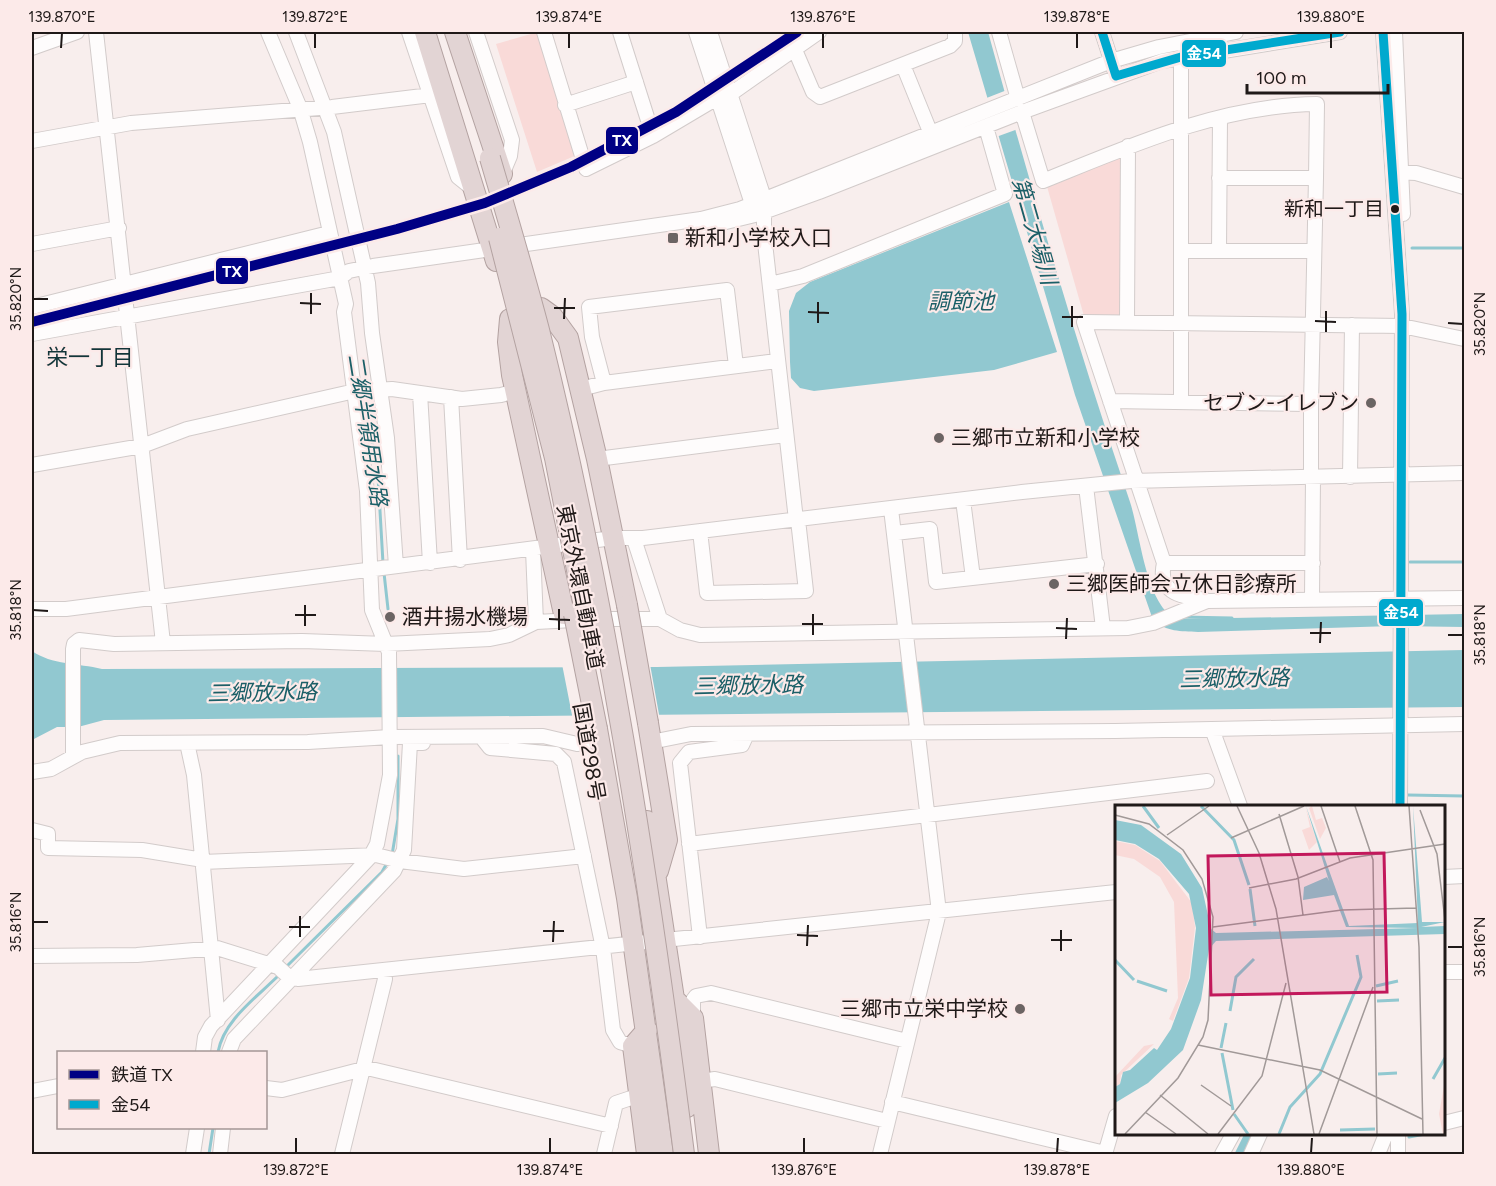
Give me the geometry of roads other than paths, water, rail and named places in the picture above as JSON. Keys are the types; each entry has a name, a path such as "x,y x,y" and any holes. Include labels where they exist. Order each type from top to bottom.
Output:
{"highway":[{"name":"国道298号","path":"417,32 446,119 457,131"},
{"name":"国道298号","path":"425,32 493,250 518,352 592,738 606,854 613,878 627,898 663,1155"},
{"name":"東京外環自動車道","path":"434,32 477,161 506,263 555,458 610,739 629,852 672,1155"},
{"name":"東京外環自動車道","path":"447,32 490,158 520,261 569,460 621,732 648,890 684,1155"},
{"path":"455,32 486,123 541,308 666,840 656,878 674,999 693,1155"},
{"path":"464,32 486,104 486,123"},
{"path":"541,308 552,316 567,338 597,459 627,605 643,735"},
{"name":"国道298号","path":"510,319 507,342 542,548 564,614 592,738"},
{"path":"674,999 693,1018 709,1155"},
{"path":"647,1030 633,1046 647,1155"}],"street":[{"path":"32,48 77,32"},
{"path":"96,32 163,643"},
{"path":"203,1051 207,1032 274,965 370,857 377,844 383,807 389,792 390,733 387,648 373,614 367,491 344,312 346,304 310,142 300,108 268,32"},
{"path":"297,32 339,153 368,283 390,473 394,566"},
{"path":"409,32 458,177 468,187 475,189"},
{"path":"476,32 512,140 510,156 502,175"},
{"path":"544,32 586,169 653,136 717,98"},
{"path":"620,32 653,136"},
{"path":"696,32 717,98 759,207"},
{"path":"700,531 707,593 806,591 777,361 764,234 732,93 710,32"},
{"path":"732,93 819,32"},
{"path":"795,50 813,92 820,96 950,46 955,41 955,32"},
{"path":"999,32 1018,106 1043,181 1128,146 1181,128 1220,118 1317,104 1311,404 1312,599"},
{"path":"1102,32 1116,76"},
{"path":"759,207 911,158 1111,61 1159,47 1236,32"},
{"path":"1018,106 1181,57 1340,32"},
{"path":"1383,32 1404,269 1400,805"},
{"path":"1395,32 1396,172"},
{"path":"1181,57 1181,402"},
{"path":"903,65 931,134"},
{"path":"565,105 636,82"},
{"path":"32,141 107,126 322,107 431,94"},
{"path":"1219,251 1220,118"},
{"path":"32,334 340,278 349,271 363,268 523,245 536,249 703,228 759,207 931,134 987,121"},
{"path":"770,284 803,276 1005,194 987,121"},
{"path":"1127,322 1128,146"},
{"path":"1396,172 1416,173 1464,187"},
{"path":"1219,178 1316,178"},
{"path":"32,244 118,228"},
{"path":"32,307 329,233"},
{"path":"1181,250 1314,251"},
{"path":"604,383 592,337 589,307 727,290 736,366"},
{"path":"1464,339 1402,326 1084,322 1134,481 1164,563 1167,587 1173,594 1200,603 1312,599 1400,601 1464,598"},
{"path":"1350,477 1352,325"},
{"path":"580,389 604,383 777,361"},
{"path":"32,465 142,446 187,429 355,391 380,389 451,397 484,397 516,391"},
{"path":"420,393 430,563"},
{"path":"451,397 460,560"},
{"path":"1110,401 1311,404"},
{"path":"597,459 786,435"},
{"path":"32,609 66,609 372,568 460,560 613,538 700,531 1134,481 1464,473"},
{"path":"1086,486 1103,628"},
{"path":"963,500 973,578"},
{"path":"880,1155 939,912 891,509"},
{"path":"894,533 930,529 936,582 1097,564"},
{"path":"634,538 660,619"},
{"path":"536,622 542,548"},
{"path":"1164,563 1313,563"},
{"path":"73,756 73,660 74,644 79,640 114,644 309,641 387,648 498,639 536,622 660,619 680,630 700,635 907,637 1103,628 1129,622 1153,623 1200,603"},
{"path":"643,735 747,734 917,727 1212,729 1399,719 1464,724"},
{"path":"1212,729 1239,805"},
{"path":"32,772 51,769 73,756 109,744 308,742 390,733 462,738 543,736 577,744 592,738"},
{"path":"700,937 680,763 689,752 742,745 747,734"},
{"path":"230,1051 234,1039 291,977 386,882 400,861 404,850 410,742 453,743 462,738"},
{"path":"482,738 490,748 556,754 564,762 603,948 615,1038 625,1045 633,1046"},
{"path":"187,743 194,775 219,1020"},
{"path":"689,844 1207,781"},
{"path":"32,830 48,834 48,848 142,850 203,861 384,856 400,861 473,868 584,856"},
{"path":"1445,877 1464,876"},
{"path":"32,956 137,955 211,948 274,965 291,977 384,971 1115,892"},
{"path":"342,1155 385,979 384,971"},
{"path":"1445,972 1464,972"},
{"path":"693,1018 693,1000 696,996 711,993 907,1041"},
{"path":"267,1088 282,1090 363,1068 611,1126"},
{"path":"700,1081 715,1079 887,1121"},
{"path":"32,1091 57,1086"},
{"path":"604,1155 616,1103 640,1095"},
{"path":"892,1102 1107,1153 1115,1120"},
{"path":"1445,1123 1464,1118"},
{"path":"193,1155 197,1129"},
{"path":"220,1155 223,1129"},
{"path":"1222,1155 1232,1135"},
{"path":"1251,1155 1260,1135"},
{"path":"1378,1155 1386,1135"},
{"path":"1398,1135 1398,1155"}],"water":[{"name":"第二大場川","path":"968,32 988,32 1057,272 1134,515 1151,585 1166,612 1177,619 1464,614 1464,627 1393,626 1198,632 1169,629 1153,620 1075,395"},
{"name":"調節池","path":"1009,202 1057,352 994,370 814,391 800,388 791,378 789,311 796,293 810,282"},
{"name":"三郷放水路","path":"1464,650 1464,707 104,720 78,727 57,727 32,740 32,651 48,659 102,669 657,667"}],"waterway":[{"path":"1412,248 1464,248"},
{"name":"二郷半領用水路","path":"363,413 377,459 383,563"},
{"path":"1410,562 1464,562"},
{"name":"二郷半領用水路","path":"384,573 388,609"},
{"path":"1181,617 1232,618"},
{"name":"二郷半領用水路","path":"392,855 398,819 398,756"},
{"path":"1408,795 1464,796"},
{"name":"二郷半領用水路","path":"285,968 382,872 387,863"},
{"name":"二郷半領用水路","path":"218,1051 221,1040 234,1020 279,975"},
{"name":"二郷半領用水路","path":"209,1154 213,1129"},
{"path":"1240,1154 1250,1135"},
{"path":"1409,1137 1420,1135"}],"rail line":[{"name":"TX","path":"32,322 397,229 485,203 571,167 676,112 797,32"}],"place":[{"name":"新和一丁目","path":"1395,209"},
{"name":"新和小学校入口","path":"673,238"},
{"name":"セブン-イレブン","path":"1371,403"},
{"name":"三郷市立新和小学校","path":"939,438"},
{"name":"三郷医師会立休日診療所","path":"1054,584"},
{"name":"酒井揚水機場","path":"390,617"},
{"name":"三郷市立栄中学校","path":"1020,1009"}],"district":[{"name":"栄一丁目","path":"90,357"}]}
